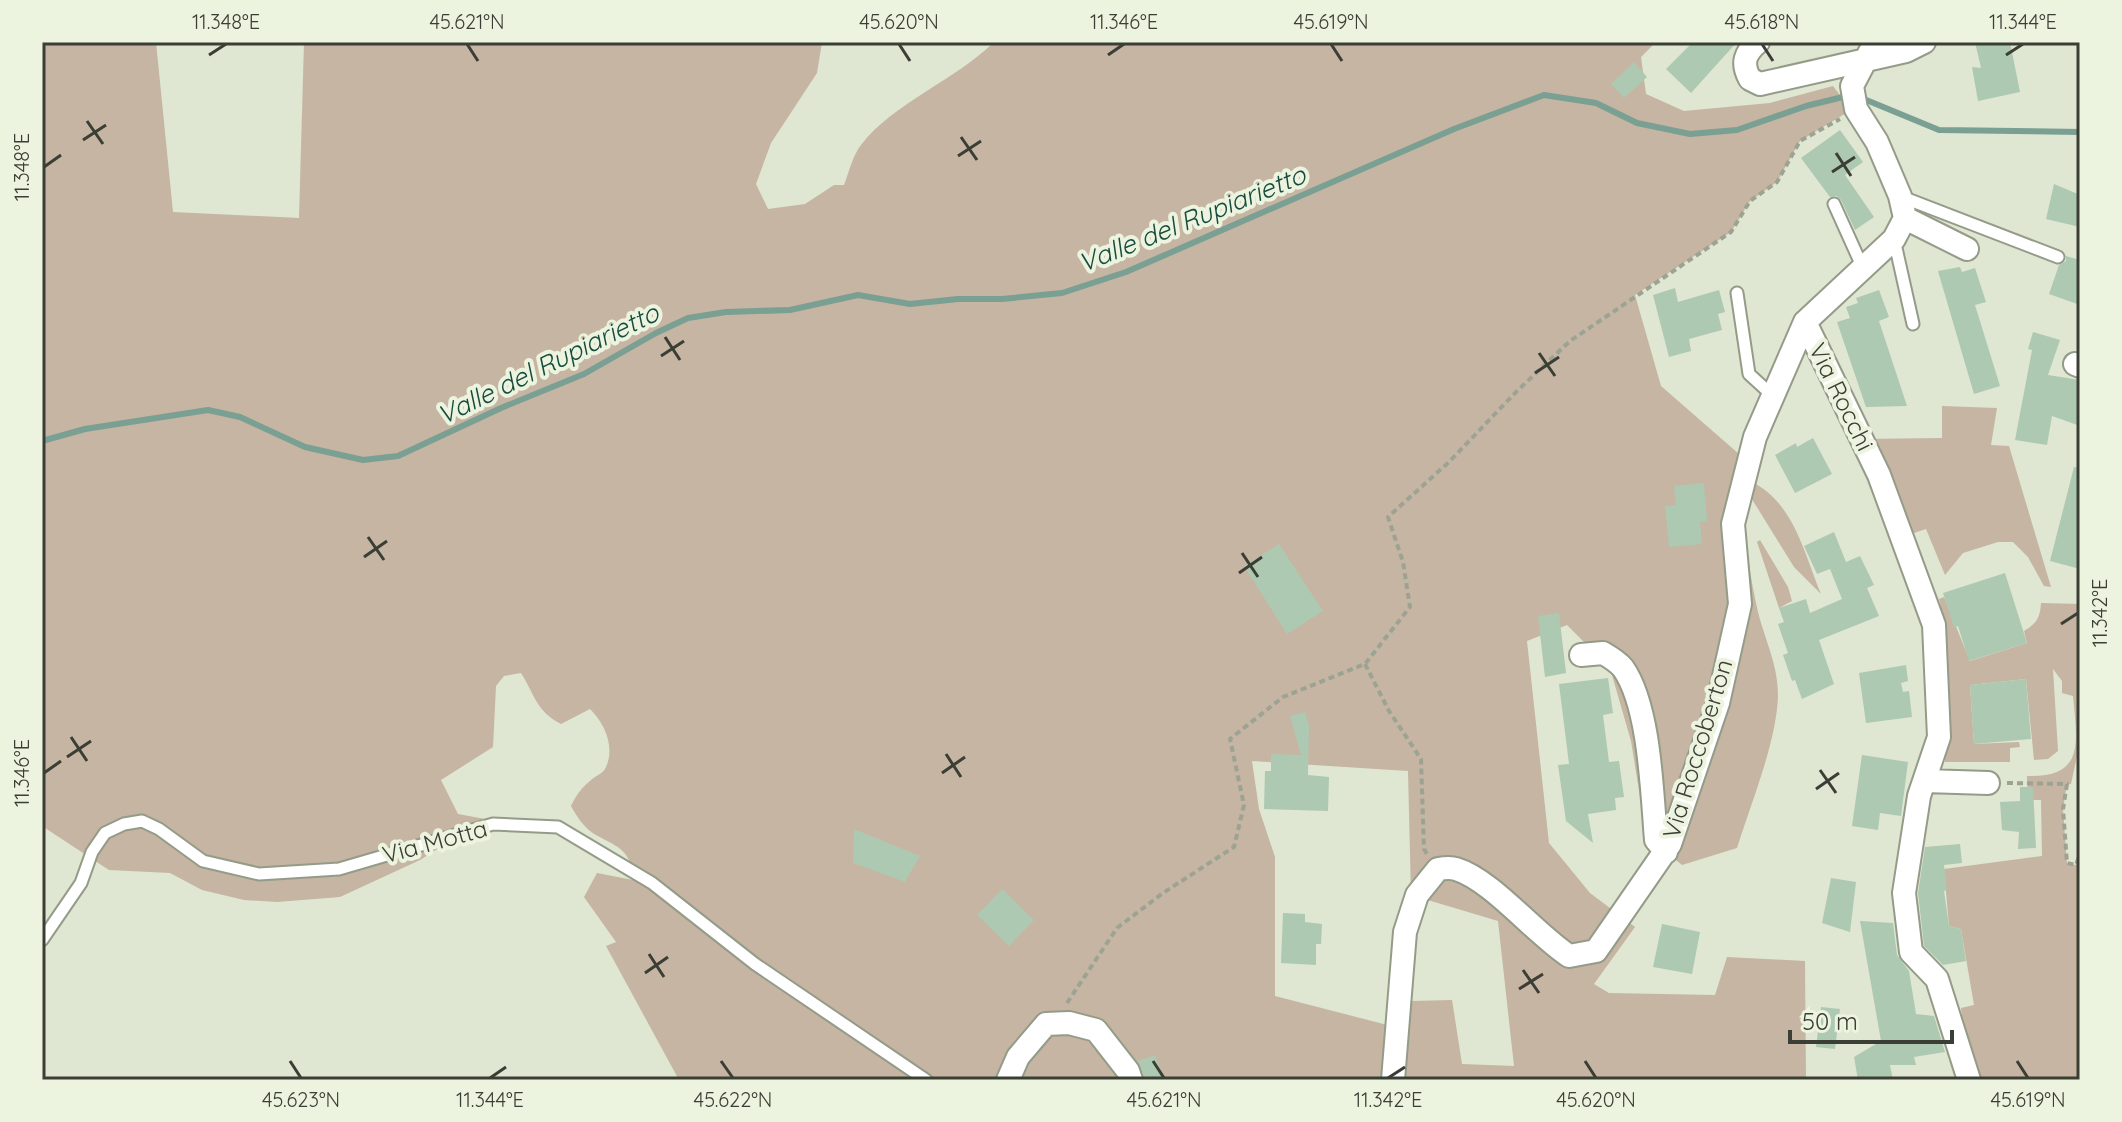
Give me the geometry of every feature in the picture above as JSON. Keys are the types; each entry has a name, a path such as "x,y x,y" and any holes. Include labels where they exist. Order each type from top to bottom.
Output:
{"street":[{"path":"1758,42 1747,51 1744,66 1750,79 1760,84 1871,51 1906,51 1924,42"},
{"path":"1871,51 1854,100 1877,142 1900,196 1905,218 1967,249"},
{"name":"Via Rocchi","path":"1905,218 1894,239 1805,322 1879,475 1934,625 1939,737 1919,796 1904,893 1911,952 1937,979 1969,1080"},
{"name":"Via Roccoberton","path":"1438,869 1452,867 1477,878 1548,942 1569,956 1596,951 1666,852 1718,703 1740,604 1733,524 1755,437 1805,322"},
{"path":"1581,655 1603,653 1622,666 1634,690 1646,739 1656,840 1666,852"},
{"path":"1925,781 1988,783"},
{"path":"1393,1080 1405,932 1417,895 1438,869"},
{"path":"1008,1080 1018,1057 1046,1024 1069,1023 1096,1030 1128,1071 1131,1080"}],"lane":[{"path":"1900,196 2058,257"},
{"path":"1834,204 1862,266"},
{"path":"1894,239 1913,324"},
{"path":"1737,293 1749,374 1773,396"},
{"name":"Via Motta","path":"42,940 81,883 92,852 105,833 124,824 142,821 159,829 203,861 259,874 339,869 493,824 558,827 652,883 755,964 926,1080"}],"path":[{"path":"1054,1024 1117,928 1163,893 1234,847 1244,805 1230,739 1283,697 1365,664 1410,607 1403,562 1388,517 1449,462 1570,341 1731,232 1750,201 1777,182 1800,141 1854,100"},
{"path":"1365,664 1389,711 1421,759 1424,849 1438,869"},
{"path":"1988,783 2067,784 2063,809 2067,863 2076,865 2080,854"}],"shaded area":[{"path":"42,42 156,42 173,212 299,218 304,42 822,42 817,73 771,143 756,184 768,209 805,204 834,185 844,185 858,149 874,130 979,56 994,42 1656,42 1641,57 1646,94 1684,111 1770,103 1833,86 1851,110 1800,141 1777,182 1750,201 1731,232 1635,295 1661,386 1739,454 1750,573 1774,663 1778,695 1768,752 1737,848 1682,865 1666,852 1645,827 1631,741 1610,668 1567,625 1527,641 1549,843 1590,893 1635,927 1594,984 1609,993 1715,995 1727,957 1805,961 1806,1080 679,1080 606,946 616,942 584,897 597,873 633,880 630,862 623,851 588,829 571,806 584,786 605,769 609,753 607,737 590,709 561,724 546,714 521,673 504,676 496,686 493,747 441,780 458,814 485,819 420,860 340,897 277,902 244,900 202,890 170,873 109,870 42,826","holes":["1252,761 1408,771 1411,895 1498,921 1514,1066 1462,1064 1452,1000 1412,1001 1399,1028 1275,996 1275,857 1259,809"]},
{"path":"1942,406 1997,408 1991,445 2009,446 2051,587 2044,586 2028,557 2013,542 1998,542 1963,553 1945,575 1926,529 1902,537 1861,439 1942,438"},
{"path":"1752,482 1766,491 1788,516 1821,594 1794,567 1750,496"},
{"path":"1760,540 1788,587 1792,601 1779,608 1757,542"},
{"path":"1944,597 1970,661 2027,643 2024,631 2037,620 2041,603 2080,604 2080,742 2063,809 2067,863 2076,865 2080,854 2080,1080 1973,1080 1961,1008 1974,1005 1961,929 1949,926 1944,869 2042,856 2041,800 2028,800 2027,776 2060,771 2069,763 2074,754 2076,728 2073,696 2062,693 2062,681 2053,669 2058,751 2048,759 2034,760 2026,679 1970,685 1974,744 2019,742 2020,747 2010,748 2010,762 1945,762 1947,668 1936,608 1941,606 1939,599"}],"building":[{"path":"1693,42 1737,42 1691,93 1666,69"},
{"path":"1975,42 2010,42 2020,92 1978,101 1972,67 1981,68"},
{"path":"1634,62 1647,77 1624,98 1611,84"},
{"path":"1840,130 1863,162 1845,175 1874,217 1855,230 1841,200 1836,196 1830,197 1801,158"},
{"path":"2054,184 2080,195 2080,227 2046,219"},
{"path":"2066,256 2080,260 2080,305 2049,294 2059,265 2066,261"},
{"path":"1960,267 1962,272 1975,268 1986,302 1975,305 2000,386 1974,394 1938,271"},
{"path":"1675,288 1678,302 1719,290 1725,312 1718,314 1722,330 1689,339 1691,351 1669,357 1653,295"},
{"path":"1879,290 1889,317 1879,321 1907,406 1866,407 1837,322 1850,318 1846,307 1858,303 1856,298"},
{"path":"2033,332 2060,340 2048,375 2080,380 2080,426 2052,416 2047,445 2015,440"},
{"path":"1813,438 1832,474 1795,493 1775,455"},
{"path":"2074,467 2080,468 2080,569 2050,561"},
{"path":"1704,483 1707,521 1700,522 1702,544 1669,547 1665,506 1676,505 1674,486"},
{"path":"1834,532 1846,562 1860,556 1874,585 1867,588 1879,616 1819,640 1834,684 1802,699 1783,655 1788,653 1778,624 1784,622 1779,608 1806,599 1810,613 1842,599 1830,569 1817,574 1804,546"},
{"path":"1279,544 1323,611 1287,634 1244,566"},
{"path":"2005,573 2027,643 1969,661 1943,593"},
{"path":"1559,613 1566,673 1545,677 1538,616"},
{"path":"1906,665 1908,681 1901,683 1903,692 1909,691 1912,717 1866,723 1859,673"},
{"path":"1608,678 1613,713 1603,715 1609,762 1619,761 1624,797 1615,798 1616,810 1588,814 1593,843 1566,821 1558,765 1569,764 1559,684"},
{"path":"2026,679 2031,739 1974,744 1970,685"},
{"path":"1305,712 1309,725 1308,775 1329,777 1328,811 1264,809 1265,771 1271,771 1271,754 1301,755 1290,716"},
{"path":"1862,755 1908,762 1901,816 1880,813 1878,830 1852,826"},
{"path":"2020,787 2033,787 2036,848 2018,849 2019,832 2002,830 2000,802 2020,801"},
{"path":"854,829 920,856 905,882 853,863"},
{"path":"1960,844 1962,863 1944,865 1947,890 1944,891 1949,926 1961,929 1966,961 1943,965 1924,946 1918,893 1925,847"},
{"path":"1831,878 1856,882 1850,932 1822,923"},
{"path":"1002,889 1034,920 1009,946 977,915"},
{"path":"1283,913 1305,914 1305,922 1322,924 1321,944 1316,944 1316,965 1281,963"},
{"path":"1860,921 1893,923 1897,955 1909,971 1916,1014 1934,1016 1945,1052 1914,1057 1916,1065 1890,1065 1893,1080 1858,1080 1854,1057 1881,1041"},
{"path":"1662,924 1700,932 1692,974 1653,967"},
{"path":"1821,1007 1840,1009 1835,1049 1816,1047"},
{"path":"1155,1055 1164,1080 1145,1080 1138,1061"}],"waterway":[{"name":"Valle del Rupiarietto","path":"42,441 85,429 208,410 240,417 305,447 363,460 398,456 584,374 688,318 726,312 790,310 858,295 910,304 1062,293 1126,272 1454,129 1544,95 1596,103 1637,123 1690,134 1737,130 1806,106 1847,96"},
{"name":"Valle del Rupiarietto","path":"1859,97 1939,130 2080,132"}]}
